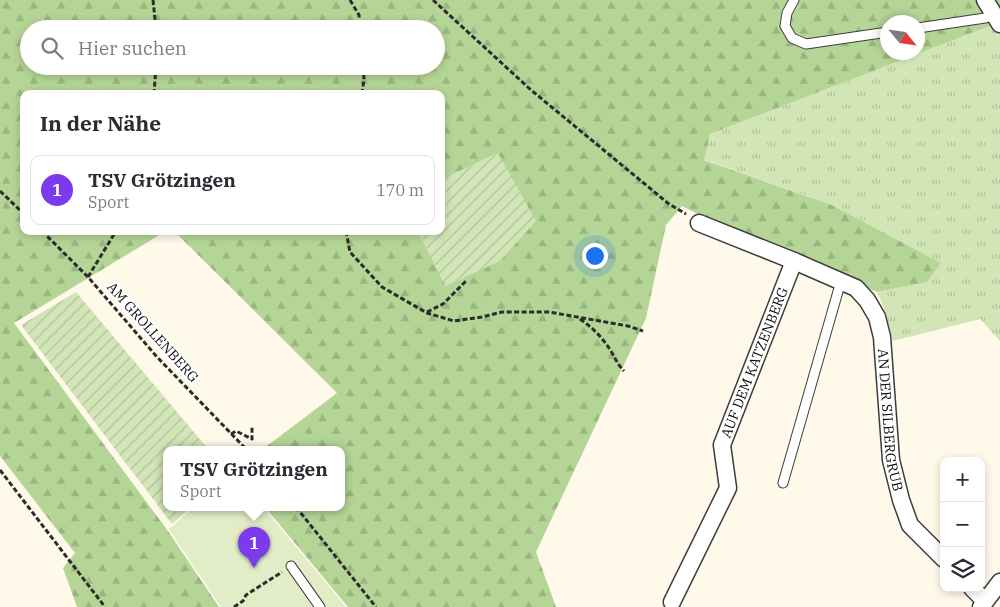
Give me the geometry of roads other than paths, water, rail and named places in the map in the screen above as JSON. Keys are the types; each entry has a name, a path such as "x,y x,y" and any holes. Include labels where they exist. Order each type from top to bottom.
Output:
{"street":[{"path":"985,0 997,20"},
{"name":"AN DER SILBERGRUB","path":"699,223 841,281 856,288 868,300 877,317 882,337 891,460 901,500 910,525 940,555"},
{"name":"AUF DEM KATZENBERG","path":"672,602 728,488 722,444 794,261"},
{"path":"975,592 983,604 1000,582"}],"lane":[{"path":"794,0 787,13 785,26 792,38 806,44 880,33"},
{"path":"925,27 985,18 997,20"},
{"path":"783,483 841,281"},
{"path":"291,566 320,607"}],"place":[{"name":"TSV Grötzingen","path":"254,568"}]}
